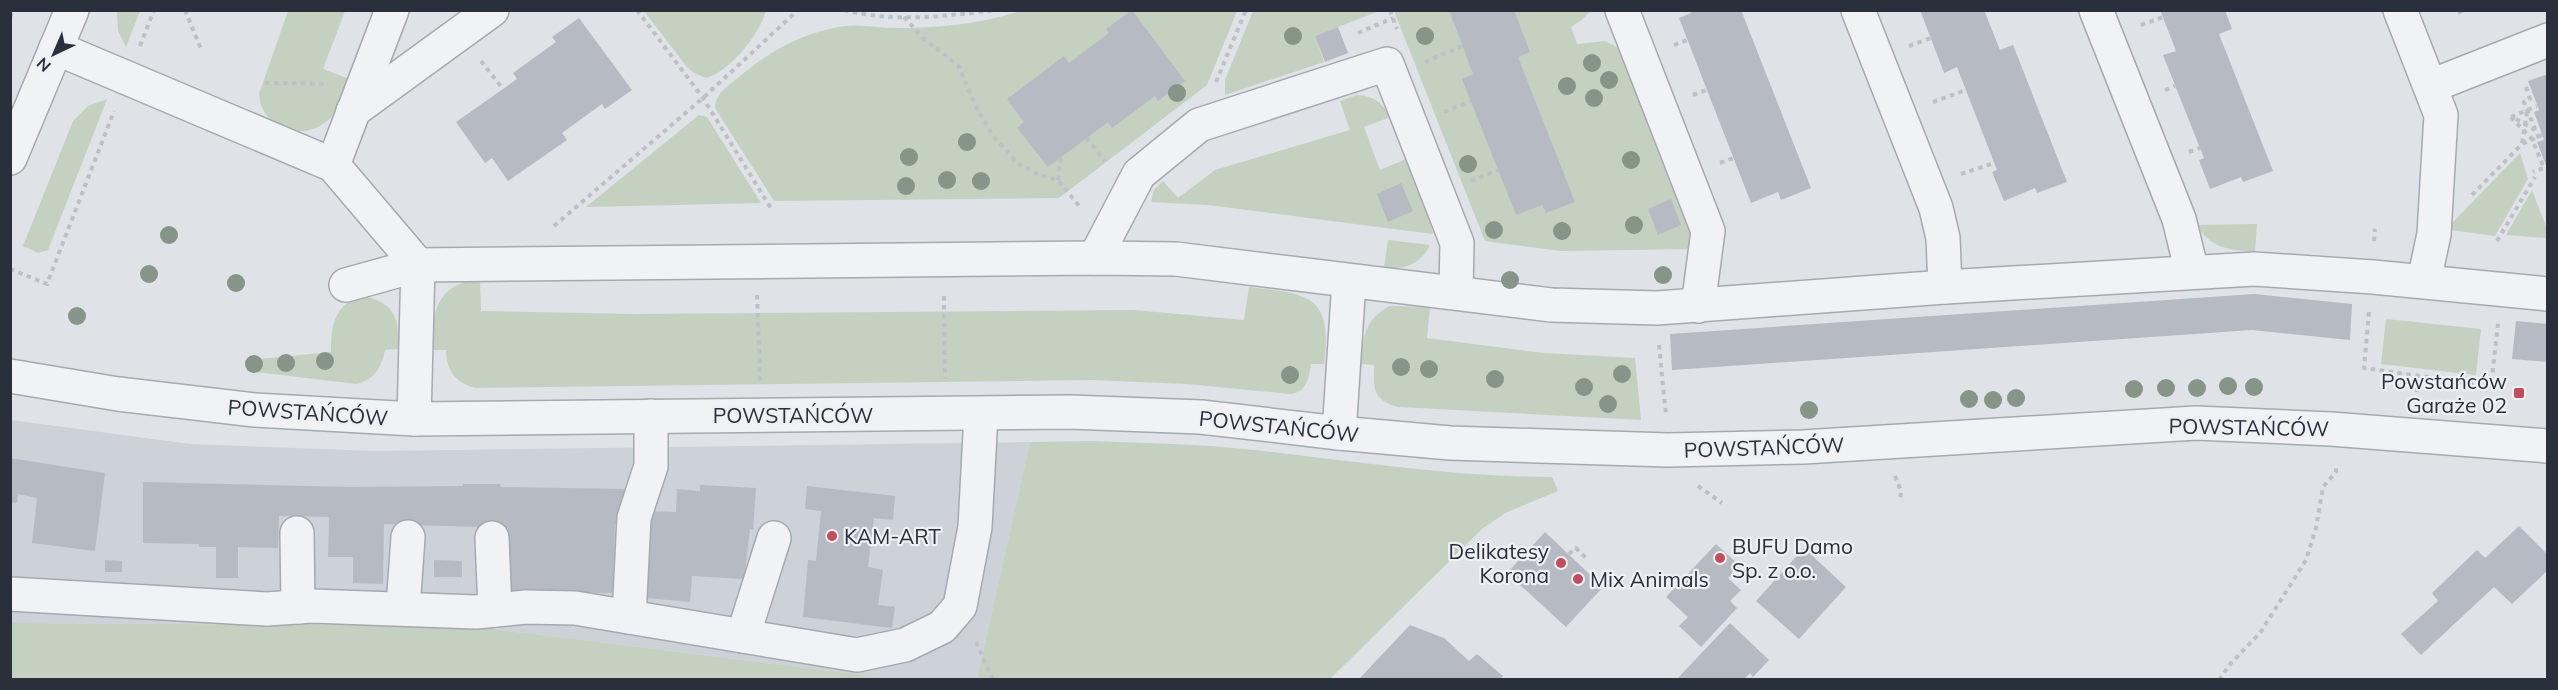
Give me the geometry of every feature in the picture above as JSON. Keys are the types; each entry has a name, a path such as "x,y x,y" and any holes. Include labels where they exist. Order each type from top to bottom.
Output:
{"street":[{"path":"10,158 72,10"},
{"path":"333,165 392,10"},
{"path":"353,111 492,10"},
{"path":"1622,10 1708,231 1698,306"},
{"path":"1858,10 1936,208 1943,238 1945,287"},
{"path":"2096,10 2179,219 2192,272"},
{"path":"2400,10 2441,115 2434,234 2424,282"},
{"path":"2431,86 2547,40"},
{"path":"56,48 333,165 418,264 414,419"},
{"path":"1095,258 1139,174 1199,124 1387,64 1457,243 1456,292"},
{"path":"346,285 418,264 1095,258 1176,259 1551,305 1658,308 1945,287 2254,269 2547,294"},
{"path":"1338,433 1349,281"},
{"name":"POWSTAŃCÓW","path":"10,376 118,394 255,410 414,419 1070,412 1201,417 1450,443 1668,450 1803,447 2196,423 2331,429 2547,446"},
{"path":"10,594 267,609 403,608 476,612 526,607 575,608 857,655 905,645 942,627 960,606 975,527 981,414"},
{"path":"629,617 634,518 651,466 651,416"},
{"path":"297,533 298,607"},
{"path":"403,608 408,537"},
{"path":"492,538 495,610"},
{"path":"743,636 774,538"}],"path":[{"path":"10,16 13,10"},
{"path":"136,56 154,10"},
{"path":"185,10 201,49"},
{"path":"638,10 703,98 772,210"},
{"path":"538,264 539,239 703,98 798,10"},
{"path":"844,10 863,15 934,18 996,10"},
{"path":"1199,124 1246,10"},
{"path":"2458,13 2464,10"},
{"path":"904,17 924,40 958,65 977,109 992,134 1017,163 1039,175 1058,180 1079,206"},
{"path":"1353,35 1393,18"},
{"path":"2511,117 2535,106 2530,99"},
{"path":"1442,113 1471,101"},
{"path":"10,269 47,284 114,110"},
{"path":"2434,234 2522,144 2540,137 2528,110"},
{"path":"2522,144 2528,110"},
{"path":"2511,117 2536,130"},
{"path":"2497,241 2534,175 2544,170 2532,139 2511,117"},
{"path":"1058,180 1061,157"},
{"path":"1952,177 1994,163"},
{"path":"1469,182 1498,170"},
{"path":"944,260 945,388"},
{"path":"756,261 760,391"},
{"path":"2369,313 2364,368 2491,386 2497,331"},
{"path":"1660,358 1667,426"},
{"path":"2417,392 2418,375"},
{"path":"2219,680 2231,663 2260,633 2307,560 2316,528 2323,487 2336,472 2331,429"},
{"path":"1696,485 1722,503"},
{"path":"1900,501 1901,491"},
{"path":"1569,554 1576,548 1586,558"}],"shaded area":[{"path":"11,420 190,444 375,451 1030,442 977,679 896,679 468,626 11,623"}],"green space":[{"path":"1023,10 1237,11 1207,85 1059,198 774,201 715,108 723,90 751,68 775,51 816,32 851,26 896,28 944,26 992,19"},
{"path":"1253,10 1379,11 1315,36 1324,62 1225,95 1225,80"},
{"path":"117,11 140,11 126,47 118,31"},
{"path":"288,11 345,11 323,69 349,79 331,117 310,130 298,131 276,124 268,117 259,94"},
{"path":"644,11 766,11 757,31 734,60 725,68 706,78 687,67"},
{"path":"1394,11 1591,11 1571,27 1577,44 1605,41 1626,52 1694,219 1691,249 1561,251 1485,241"},
{"path":"1357,95 1377,101 1390,117 1364,127 1380,170 1406,159 1425,203 1433,234 1208,205 1151,202 1154,190 1163,181 1178,198 1215,170 1350,130 1340,101"},
{"path":"107,99 48,250 38,253 23,246 73,121 88,106"},
{"path":"699,115 707,117 761,203 586,207"},
{"path":"2520,153 2528,179 2495,236 2451,230 2452,223"},
{"path":"2532,190 2547,229 2547,238 2506,235"},
{"path":"2257,224 2255,251 2221,247 2208,239 2197,225"},
{"path":"1388,240 1430,245 1422,257 1411,265 1391,268 1384,267"},
{"path":"473,280 480,281 481,311 632,314 1134,310 1244,320 1249,287 1287,292 1312,302 1320,311 1326,341 1324,364 1311,364 1308,379 1303,388 1290,394 1187,384 1091,380 475,388 462,383 453,375 446,357 446,350 434,350 433,338 435,315 443,296 450,289"},
{"path":"364,296 383,303 389,308 398,329 398,349 385,350 377,372 369,379 357,384 247,371 249,360 331,352 332,333 340,310 354,299"},
{"path":"1389,306 1430,307 1427,338 1544,353 1635,358 1641,420 1399,407 1390,404 1379,397 1376,392 1374,365 1361,364 1366,330 1375,317"},
{"path":"2386,319 2481,329 2476,375 2381,364"},
{"path":"1091,441 1213,446 1440,471 1552,477 1558,491 1505,513 1482,529 1330,679 977,679 1030,442"},
{"path":"10,623 468,626 896,679 11,679"}],"building":[{"path":"1132,10 1185,81 1158,101 1155,96 1112,128 1108,122 1048,167 1017,128 1024,122 1007,99 1064,56 1069,63 1109,33 1106,29"},
{"path":"1449,10 1514,10 1530,52 1518,57 1575,202 1546,213 1542,205 1516,215 1462,79 1473,74"},
{"path":"1690,10 1741,10 1811,188 1781,200 1778,192 1751,203 1679,18 1691,13"},
{"path":"1920,10 1984,10 2000,50 2013,45 2067,182 2037,193 2035,188 2004,201 1992,172 1997,170 1957,67 1944,73"},
{"path":"2160,10 2225,10 2232,29 2219,34 2273,171 2243,182 2241,177 2210,189 2199,160 2204,158 2163,55 2176,51"},
{"path":"579,18 632,90 605,109 602,104 562,133 567,140 508,181 492,158 485,163 456,122 517,79 513,73 556,42 552,37"},
{"path":"1338,27 1348,53 1325,62 1315,36"},
{"path":"2548,74 2547,168 2537,142 2544,140 2534,112 2539,110 2528,81"},
{"path":"1401,183 1413,211 1388,222 1377,194"},
{"path":"1671,199 1681,225 1658,235 1648,209"},
{"path":"2254,294 2352,304 2350,340 2252,330 1672,370 1670,334"},
{"path":"2516,321 2548,324 2548,362 2512,359"},
{"path":"10,458 105,473 95,551 32,543 37,498 18,494 17,503 10,502"},
{"path":"143,482 351,487 500,484 501,487 624,489 623,524 615,524 613,593 507,592 508,528 384,524 383,584 353,583 353,557 328,557 329,517 279,516 278,548 238,547 238,578 216,578 216,547 199,547 199,544 143,543"},
{"path":"700,485 756,488 753,530 750,529 744,579 692,576 690,602 646,598 650,511 676,512 677,489 700,491"},
{"path":"807,486 895,496 893,520 874,518 868,567 883,570 878,605 895,607 892,628 803,617 808,560 816,561 821,511 805,509"},
{"path":"2519,526 2548,555 2548,570 2512,604 2494,587 2421,655 2401,634 2438,601 2432,593 2477,550 2485,558"},
{"path":"1545,532 1603,587 1566,627 1507,573"},
{"path":"1716,544 1740,566 1728,578 1741,590 1730,601 1737,608 1701,647 1679,626 1688,617 1666,597"},
{"path":"1804,548 1846,587 1799,639 1756,601"},
{"path":"105,560 122,561 122,572 105,572"},
{"path":"434,560 462,561 462,577 434,577"},
{"path":"1730,623 1769,660 1753,677 1750,673 1743,680 1676,680"},
{"path":"1410,625 1444,638 1469,661 1477,654 1503,676 1500,680 1358,680"}],"place":[{"name":"Powstańców Garaże 02","path":"2519,393"},
{"name":"KAM-ART","path":"832,536"},
{"name":"BUFU Damo Sp. z o.o.","path":"1720,558"},
{"name":"Delikatesy Korona","path":"1561,563"},
{"name":"Mix Animals","path":"1578,579"}]}
